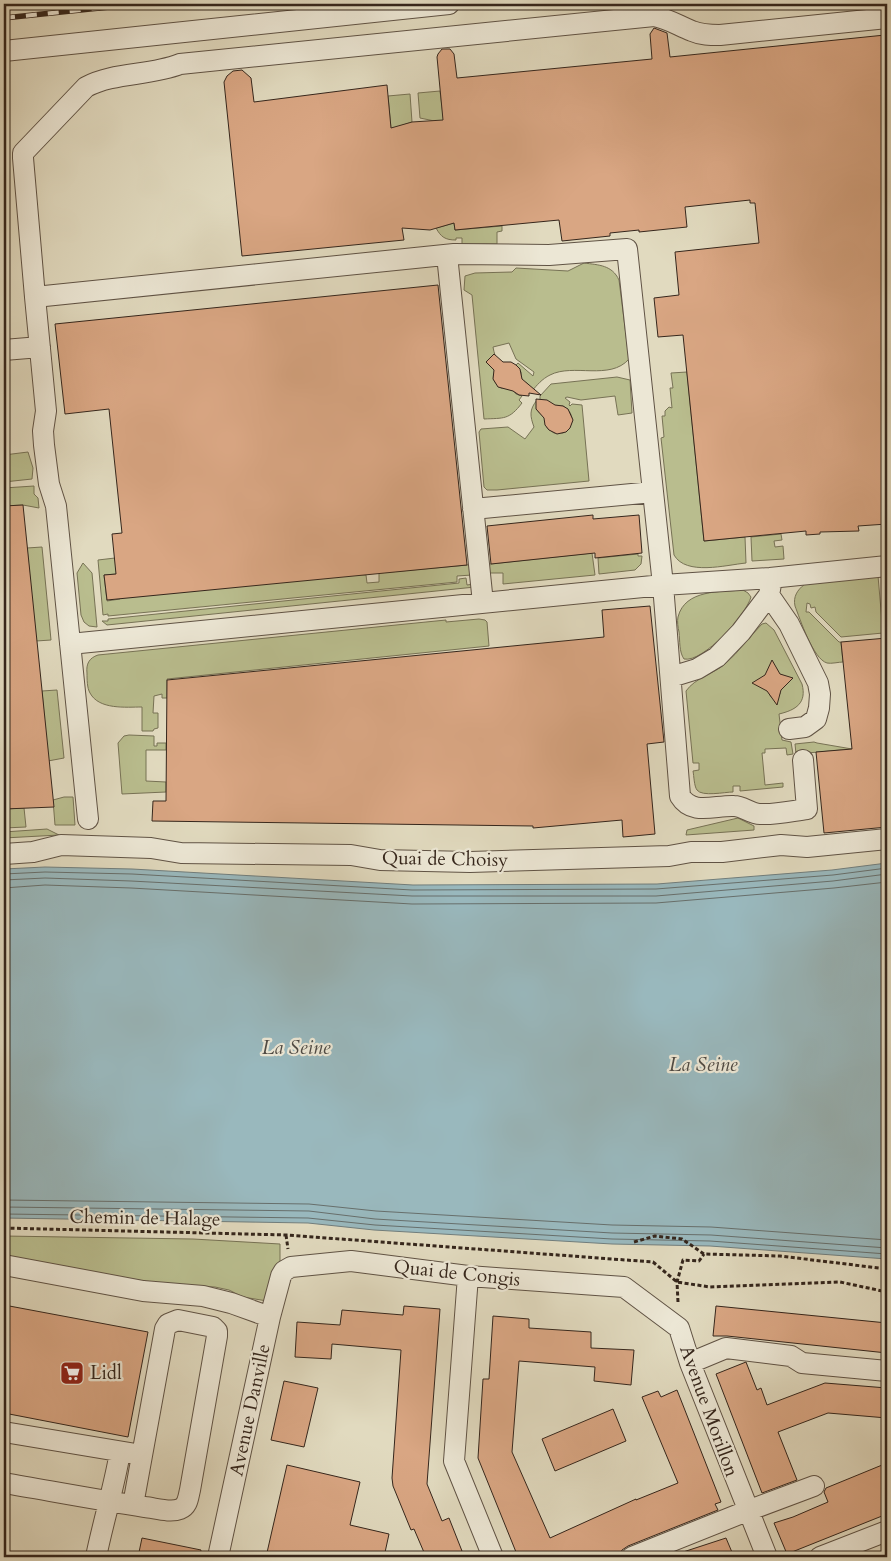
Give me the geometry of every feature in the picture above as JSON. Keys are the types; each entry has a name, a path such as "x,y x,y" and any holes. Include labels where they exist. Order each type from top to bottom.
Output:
{"street":[{"path":"4,51 449,4"},
{"path":"88,819 56,506 49,484 44,445 46,411 22,158 24,153 86,87 97,81 160,71 180,64 654,16 666,18 691,31 720,36 887,18"},
{"path":"36,297 447,255 549,255 627,249 663,585 680,796 684,803 691,807 700,808 736,806 759,814 807,809 803,760"},
{"path":"447,255 483,603"},
{"path":"4,350 40,347"},
{"path":"473,509 653,492"},
{"path":"70,644 663,585 770,587 887,566"},
{"path":"671,677 697,668 717,657 741,632 770,587"},
{"path":"770,587 818,683 820,694 816,719 805,727 789,729"},
{"name":"Quai de Choisy","path":"4,854 33,852 60,845 152,848 181,853 351,855 380,860 470,862 669,856 691,852 722,852 781,845 806,847 887,839"},
{"name":"Quai de Congis","path":"291,1267 351,1261 468,1276 624,1287"},
{"path":"4,1265 143,1291 203,1296 270,1316"},
{"name":"Avenue Danville","path":"218,1557 270,1316 281,1276 284,1271 291,1267"},
{"path":"468,1276 454,1461 493,1557"},
{"name":"Avenue Morillon","path":"624,1287 679,1328 690,1363 747,1511 767,1557"},
{"path":"4,1483 133,1505 174,1510 181,1509 188,1502 217,1336 217,1331 213,1327 178,1320 168,1324 165,1329 133,1505"},
{"path":"690,1363 726,1348 791,1356 802,1363 887,1371"},
{"path":"4,1432 142,1456"},
{"path":"96,1557 120,1452"},
{"path":"632,1557 814,1486"},
{"path":"820,1557 887,1531"}],"path":[{"name":"Chemin de Halage","path":"4,1228 286,1234 653,1262 677,1282"},
{"path":"634,1242 655,1236 682,1239 704,1254 780,1256 887,1269"},
{"path":"704,1254 699,1261 683,1260 677,1282 710,1287 840,1282 887,1292"}],"green space":[{"path":"440,91 444,123 420,118 418,93"},
{"path":"410,94 412,122 391,129 388,96"},
{"path":"454,223 455,230 502,226 502,231 497,232 497,244 462,244 462,238 456,238 456,240 446,239 436,228"},
{"path":"584,263 600,265 609,269 613,271 619,280 629,359 621,366 602,371 559,372 545,378 532,391 527,383 521,381 521,372 516,365 518,363 533,376 534,372 516,359 509,343 493,347 497,363 494,381 501,388 512,389 516,394 522,396 519,400 522,403 513,413 506,417 484,419 472,295 464,290 465,276 475,273 512,272 516,268 568,271"},
{"path":"687,372 704,541 745,537 746,563 707,568 697,567 680,561 674,555 661,438 664,437 662,416 665,416 665,411 669,407 672,408 670,388 673,388 671,373"},
{"path":"617,377 630,380 632,413 618,415 615,396 581,400 565,398 570,402 570,406 572,404 582,405 589,481 497,490 487,490 484,487 479,432 481,429 508,427 525,439 534,427 531,413 537,400 538,410 545,416 547,428 554,433 563,433 570,427 572,420 570,412 563,406 554,406 540,401 540,396 551,384"},
{"path":"28,452 33,468 32,479 4,482 4,455"},
{"path":"34,486 34,494 38,498 39,508 23,505 4,506 4,488"},
{"path":"781,534 782,540 774,541 775,547 783,546 784,559 752,561 751,537"},
{"path":"42,547 51,640 36,641 27,548"},
{"path":"592,553 595,575 503,584 503,573 488,573 490,564"},
{"path":"638,554 638,556 642,556 641,564 635,570 599,574 598,558"},
{"path":"115,558 366,575 367,583 379,582 379,573 467,565 471,565 472,575 457,576 457,582 108,616 108,614 103,615 98,560","holes":["117,574 120,599 107,601 104,575"]},
{"path":"83,563 92,573 97,627 89,626 84,622 81,615 77,573"},
{"path":"878,576 883,633 841,637 816,612 815,607 811,608 810,604 807,603 806,612 809,612 841,642 843,662 827,663 822,660 812,647 795,606 795,597 798,591 805,584"},
{"path":"466,578 467,585 474,584 475,587 107,625 102,621 459,583 459,579"},
{"path":"743,590 751,597 733,626 702,654 684,659 680,650 678,622 682,608 688,601 705,594"},
{"path":"479,619 487,622 489,646 167,679 167,698 162,698 162,694 154,696 153,713 158,713 158,728 153,731 142,731 142,707 106,705 94,698 88,686 88,664 92,658 98,655 446,620 446,622"},
{"path":"766,623 774,630 802,684 803,691 799,705 779,714 782,740 791,742 793,754 787,755 786,748 765,749 765,753 762,753 765,785 783,783 783,787 740,791 740,786 733,786 733,792 708,794 700,792 697,790 694,781 693,771 699,770 699,763 693,763 686,691 699,679 725,664 762,624","holes":["775,667 778,675 786,677 787,684 780,689 780,694 777,697 771,697 767,686 766,674 769,668"]},
{"path":"57,690 64,758 48,761 42,691"},
{"path":"124,736 154,736 154,746 157,746 157,743 166,743 166,750 146,750 146,781 166,782 166,792 122,794 118,743"},
{"path":"814,742 852,749 796,754 795,744"},
{"path":"73,797 75,825 55,825 53,800"},
{"path":"24,808 26,827 4,828 4,809"},
{"path":"738,818 754,826 754,830 686,835 687,830"},
{"path":"47,829 59,835 4,838 4,832"},
{"path":"4,1236 193,1239 280,1244 280,1267 267,1301 243,1297 229,1290 215,1287 166,1285 4,1256"}],"water":[{"name":"La Seine","path":"887,863 887,1259 710,1246 612,1244 374,1230 308,1223 4,1218 4,869 45,867 132,869 413,885 657,884 832,870"}],"building":[{"path":"654,28 667,33 670,57 885,35 887,56 887,524 858,526 859,531 820,532 820,534 806,535 806,531 704,541 683,335 658,337 654,298 679,295 675,252 759,243 755,203 750,203 750,200 685,207 687,227 610,233 610,236 562,241 559,220 455,230 454,223 430,230 402,228 404,240 242,256 224,82 233,71 242,70 251,78 254,102 387,85 391,128 412,122 443,120 437,57 442,49 450,49 454,54 457,78 652,59 650,34"},
{"path":"438,285 467,565 107,600 104,575 116,574 112,534 122,533 109,409 65,414 55,324"},
{"path":"494,354 503,362 511,362 516,365 520,369 522,379 541,395 529,393 529,396 519,395 513,391 498,387 493,379 494,370 486,362"},
{"path":"536,399 547,400 568,409 573,420 570,428 566,432 557,434 549,430 545,425 544,418 536,409"},
{"path":"23,505 54,807 4,809 4,506"},
{"path":"593,515 593,519 639,515 642,553 595,558 595,553 491,564 487,526"},
{"path":"650,606 664,742 647,744 655,834 623,837 622,820 533,828 533,826 152,821 153,801 166,801 167,680 604,637 602,610"},
{"path":"887,638 887,827 824,833 816,752 852,749 841,642"},
{"path":"772,660 780,674 793,678 781,690 777,705 767,691 752,683 765,675"},
{"name":"Lidl","path":"4,1305 148,1332 128,1437 4,1413"},
{"path":"404,1306 440,1309 427,1484 442,1521 449,1518 462,1551 448,1557 426,1557 414,1529 411,1530 393,1486 401,1350 332,1344 331,1359 295,1357 297,1322 340,1325 342,1310 403,1315"},
{"path":"716,1306 887,1323 887,1353 713,1336"},
{"path":"493,1316 529,1319 529,1328 591,1332 591,1348 634,1350 631,1385 594,1381 595,1367 519,1361 512,1452 550,1538 636,1499 678,1483 642,1397 658,1391 661,1397 677,1390 721,1502 715,1504 718,1510 628,1546 622,1550 620,1557 518,1557 478,1458 483,1379 489,1379"},
{"path":"746,1362 757,1390 761,1388 767,1405 825,1383 887,1388 887,1418 828,1413 778,1432 797,1480 762,1493 716,1374"},
{"path":"284,1381 318,1388 304,1447 271,1440"},
{"path":"613,1409 626,1441 555,1471 542,1439"},
{"path":"887,1463 887,1514 787,1554 774,1523 828,1502 824,1492 826,1488"},
{"path":"287,1465 360,1482 350,1525 389,1534 384,1557 266,1557"},
{"path":"142,1538 201,1550 200,1557 138,1557"},
{"path":"726,1538 734,1557 678,1557 677,1554"}],"railway":[{"path":"4,5 19,4"},
{"path":"4,18 138,4"}],"place":[{"name":"Lidl","path":"72,1373"}]}
